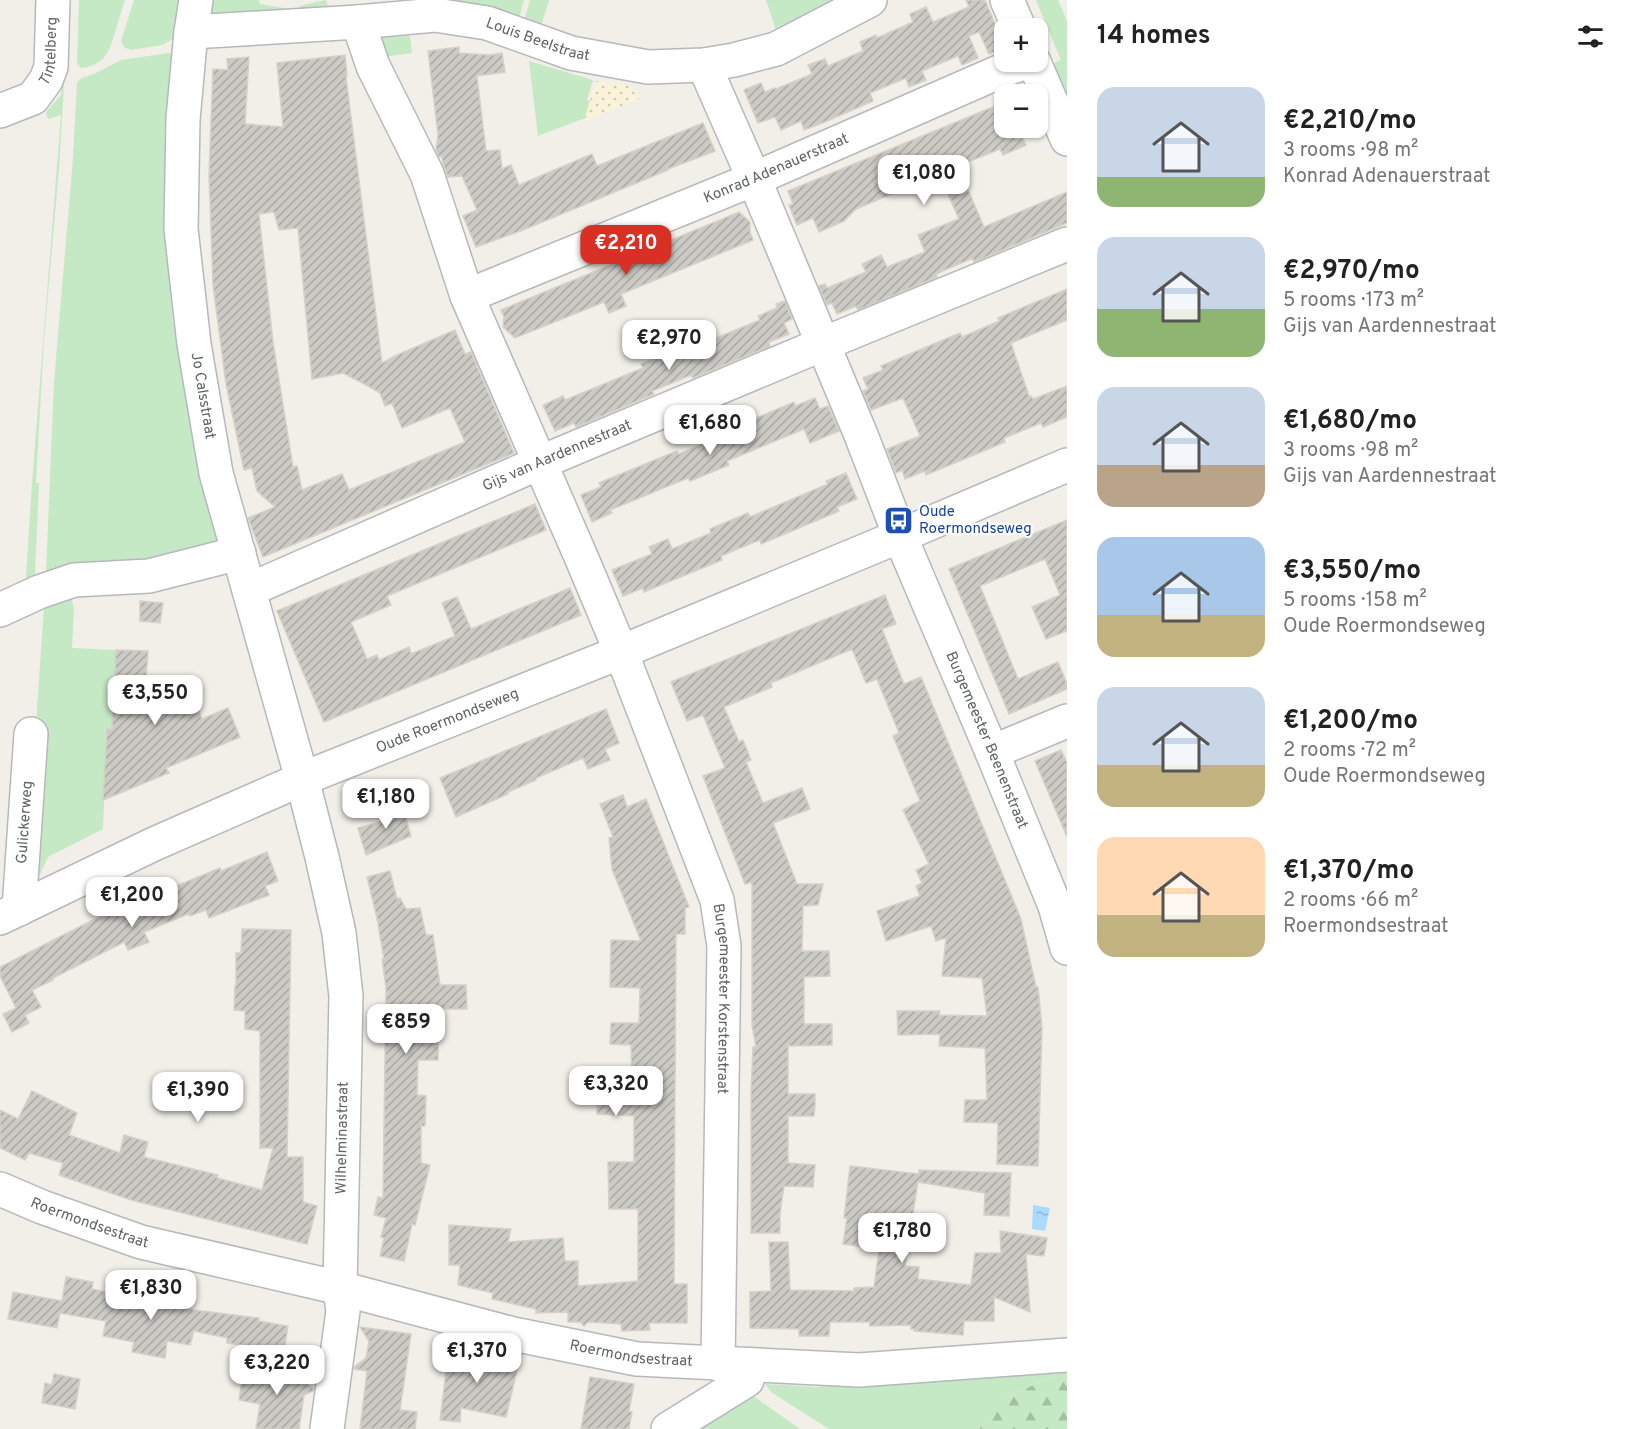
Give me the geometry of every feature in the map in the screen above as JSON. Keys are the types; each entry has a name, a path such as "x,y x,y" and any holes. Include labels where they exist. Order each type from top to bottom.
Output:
{"street":[{"name":"Tintelberg","path":"0,111 33,98 46,80 51,67 53,0"},
{"name":"Jo Calsstraat","path":"196,0 183,118 181,229 194,344 216,473 302,779"},
{"name":"Louis Beelstraat","path":"191,32 435,15 487,23 571,53 648,67 704,65 776,49 870,0"},
{"path":"1007,0 1015,18"},
{"path":"358,22 373,66 427,174 467,296"},
{"name":"Burgemeester Beenenstraat","path":"704,65 754,179 861,435 900,536 992,752 1055,906 1067,948"},
{"name":"Konrad Adenauerstraat","path":"467,296 754,179 999,72"},
{"path":"1038,72 1067,139"},
{"name":"Gijs van Aardennestraat","path":"249,590 539,463 1067,244"},
{"name":"Burgemeester Korstenstraat","path":"467,296 621,652 717,900 724,946 733,1364"},
{"name":"Oude Roermondseweg","path":"10,914 154,844 302,779 621,652 1067,465"},
{"path":"0,610 39,592 74,580 149,576 238,553"},
{"path":"992,752 1067,721"},
{"name":"Gulickerweg","path":"10,914 31,734"},
{"name":"Wilhelminastraat","path":"302,779 339,933 346,996 340,1288 343,1311 327,1429"},
{"name":"Roermondsestraat","path":"0,1189 42,1207 141,1242 340,1288 513,1334 637,1359 859,1370 1067,1356"},
{"path":"668,1429 747,1380 733,1364"}],"green space":[{"path":"79,0 125,0 106,55 95,64 81,68 77,64"},
{"path":"134,0 183,0 178,36 162,45 131,50 124,47 121,41"},
{"path":"208,0 259,0 260,4 300,11 299,6 326,0 330,14 213,16 208,11"},
{"path":"524,0 518,22 439,2"},
{"path":"530,0 549,0 540,30 523,24"},
{"path":"766,0 846,0 778,36"},
{"path":"1036,0 1058,0 1067,21 1067,123 1046,72 1048,72 1048,65 1061,60 1048,29 1048,18 1044,18"},
{"path":"410,36 412,53 377,58 374,38"},
{"path":"169,53 176,57 170,254 167,254 173,324 176,324 219,535 214,545 174,559 46,573 54,382 73,158 77,82 121,60"},
{"path":"529,61 593,80 585,118 538,136"},
{"path":"64,84 44,339 36,483 39,483 35,574 26,578 32,483 61,115 48,119 46,112 61,95"},
{"path":"71,596 74,610 72,648 116,650 112,729 107,730 103,829 48,857 37,881 25,884 44,607"},
{"path":"1066,1369 1002,1400 979,1429 829,1429 771,1392 765,1384 816,1387"},
{"path":"1067,1369 1067,1429 979,1429 1002,1400"},
{"path":"742,1388 800,1429 683,1429"}],"sand":[{"path":"596,81 634,86 639,99 584,121"}],"water":[{"path":"1033,1205 1050,1208 1045,1231 1032,1229"}],"building":[{"path":"966,0 985,0 994,21 994,52 989,54 979,32 969,36 978,58 962,65 958,56 922,71 926,80 909,87 906,78 870,93 873,101 820,124 804,130 801,121 781,130 775,117 758,123 744,90 761,83 765,92 776,89 812,74 808,65 825,59 828,66 863,51 860,42 876,35 877,38 913,22 910,14 926,7 933,22 969,7"},
{"path":"459,47 459,53 491,55 502,53 505,72 477,76 486,151 500,150 502,169 511,165 519,185 592,154 597,166 703,123 715,151 476,247 463,216 477,210 462,176 448,177 442,156 439,157 436,150 438,135 428,51"},
{"path":"345,55 382,363 455,330 465,354 471,352 514,453 263,557 248,518 275,507 257,491 252,468 244,470 226,384 213,285 209,175 213,69 228,70 227,59 249,57 245,124 283,127 277,63","holes":["274,212 279,230 298,228 312,379 343,373 368,386 380,393 385,406 392,403 402,428 450,408 465,442 349,490 342,474 302,490 297,466 293,467 273,342 259,214"]},
{"path":"994,107 994,138 1023,138 1026,145 1003,155 1000,149 958,166 984,227 1067,192 1067,223 974,262 973,258 936,274 937,277 858,310 856,306 837,314 832,303 827,305 819,286 825,284 827,288 866,272 862,264 881,255 887,267 925,252 918,235 959,219 939,174 856,209 844,221 819,232 813,218 797,225 789,205 793,204 788,191"},
{"path":"739,212 750,222 753,240 621,294 626,306 609,313 604,302 515,338 503,327 504,317 501,310"},
{"path":"1067,289 1067,320 1011,343 1029,396 1033,399 1067,386 1067,417 1043,427 1041,423 1004,438 1005,442 926,475 925,471 905,479 902,470 896,473 887,449 920,436 903,398 871,410 863,391 868,389 863,378 883,370 881,366 960,333 962,337 999,321 998,318"},
{"path":"785,301 792,319 784,323 789,334 769,342 770,346 693,378 691,375 652,391 654,394 576,427 574,423 555,431 543,405 563,396 565,400 643,368 641,364 680,348 682,352 760,320 758,316 777,308 776,304"},
{"path":"815,398 820,409 828,406 839,431 810,443 804,429 727,461 729,465 690,481 688,478 610,510 612,513 592,522 581,495 601,487 599,483 677,451 679,454 717,438 716,435 794,402 795,406"},
{"path":"846,473 857,499 837,507 839,511 761,544 760,540 740,548 721,556 722,560 644,592 643,588 623,596 612,570 652,554 649,547 668,539 672,549 711,533 710,529 748,513 750,517 828,484 826,481"},
{"path":"535,504 546,530 387,596 391,605 351,622 367,659 377,655 379,660 409,647 411,654 455,636 442,603 457,597 471,629 570,588 581,615 324,722 277,611"},
{"path":"1067,520 1067,631 1046,639 1032,607 1060,595 1045,559 980,586 1018,679 1058,662 1067,684 1067,689 1009,714 949,569"},
{"path":"885,595 896,624 882,629 904,684 921,677 1021,919 1036,987 1038,987 1042,1028 1038,1166 997,1164 998,1123 964,1122 965,1100 987,1100 985,1048 939,1046 940,1034 898,1035 897,1011 940,1011 939,1015 987,1016 982,978 942,976 946,938 936,941 931,926 886,941 877,911 920,896 916,886 922,883 916,870 929,864 903,810 920,801 893,736 899,733 877,679 866,683 852,649 771,683 772,687 724,707 739,742 743,740 751,760 746,762 763,803 802,788 810,809 773,823 797,884 823,884 818,905 803,906 802,951 829,951 830,976 804,977 804,1024 832,1024 832,1045 788,1046 788,1094 815,1094 815,1105 814,1116 788,1116 788,1163 815,1165 813,1187 784,1186 780,1233 751,1233 751,1093 753,1047 756,1047 752,1025 752,882 745,884 703,776 725,768 703,715 687,721 671,682"},
{"path":"140,601 163,603 160,623 140,621"},
{"path":"116,650 148,651 146,679 187,681 202,719 228,708 240,737 166,768 169,773 103,800 107,729 112,729"},
{"path":"606,709 619,743 605,749 610,760 588,769 583,758 456,817 440,778"},
{"path":"1061,750 1067,763 1067,837 1035,761"},
{"path":"623,795 627,807 646,799 689,907 685,908 685,934 676,934 674,1284 687,1284 687,1323 649,1323 650,1330 622,1331 621,1324 588,1322 584,1326 580,1322 568,1322 568,1312 536,1313 536,1309 492,1299 493,1293 458,1285 460,1265 449,1265 449,1225 511,1229 508,1242 563,1238 565,1261 578,1261 578,1286 638,1281 638,1209 609,1209 608,1162 634,1162 634,1116 597,1114 597,1092 632,1092 631,1045 610,1044 611,1023 639,1023 640,988 610,987 611,940 641,941 612,869 609,838 613,837 600,804"},
{"path":"401,801 411,836 366,855 358,828 388,820 384,806"},
{"path":"267,852 278,881 265,886 269,895 209,918 206,910 190,916 188,914 144,932 149,942 128,950 124,942 53,978 32,990 41,1007 25,1015 29,1023 12,1032 3,1014 16,1008 0,976 0,967 91,921 220,868 221,871"},
{"path":"390,871 397,899 400,898 406,909 420,908 426,935 433,935 440,985 466,985 467,1009 439,1009 438,1060 418,1060 417,1095 426,1096 425,1126 421,1126 421,1163 430,1165 415,1225 412,1224 404,1261 380,1256 384,1238 381,1237 386,1218 374,1215 378,1197 383,1198 386,988 377,918 367,877"},
{"path":"242,929 291,930 287,1157 303,1157 303,1202 317,1206 307,1244 131,1200 59,1175 63,1163 29,1153 25,1160 0,1148 0,1110 18,1119 32,1091 77,1113 69,1135 120,1153 124,1135 148,1142 144,1157 218,1175 217,1178 262,1190 273,1148 260,1148 260,1031 245,1029 245,1011 234,1010 236,953 241,953"},
{"path":"850,1166 919,1174 919,1170 1011,1173 1009,1216 984,1215 985,1193 918,1181 905,1266 919,1267 918,1279 971,1285 975,1253 1001,1253 1000,1231 1047,1238 1044,1256 1026,1254 1030,1312 994,1297 994,1321 964,1321 963,1335 914,1331 911,1325 870,1326 869,1322 830,1322 829,1336 799,1336 799,1329 750,1328 750,1292 771,1291 769,1242 788,1242 790,1290 854,1291 854,1288 874,1287 879,1249 843,1244"},
{"path":"66,1277 93,1282 92,1289 194,1310 259,1318 259,1321 288,1326 282,1364 239,1355 241,1345 227,1343 227,1338 194,1331 190,1345 167,1341 165,1358 132,1352 134,1342 103,1336 106,1321 60,1313 57,1328 8,1319 13,1292 62,1301"},
{"path":"360,1327 411,1334 400,1410 417,1412 415,1429 360,1429 367,1371 354,1369 354,1367 366,1358 369,1341"},
{"path":"449,1348 519,1362 506,1417 461,1408 460,1422 440,1420"},
{"path":"290,1365 292,1369 307,1371 306,1383 314,1389 304,1395 299,1429 256,1429 260,1404 239,1400 243,1374"},
{"path":"54,1374 80,1379 75,1409 42,1403 45,1383 52,1385"},
{"path":"590,1377 634,1384 629,1411 632,1412 629,1429 581,1429"}],"place":[{"name":"Oude Roermondseweg","path":"898,521"}]}
